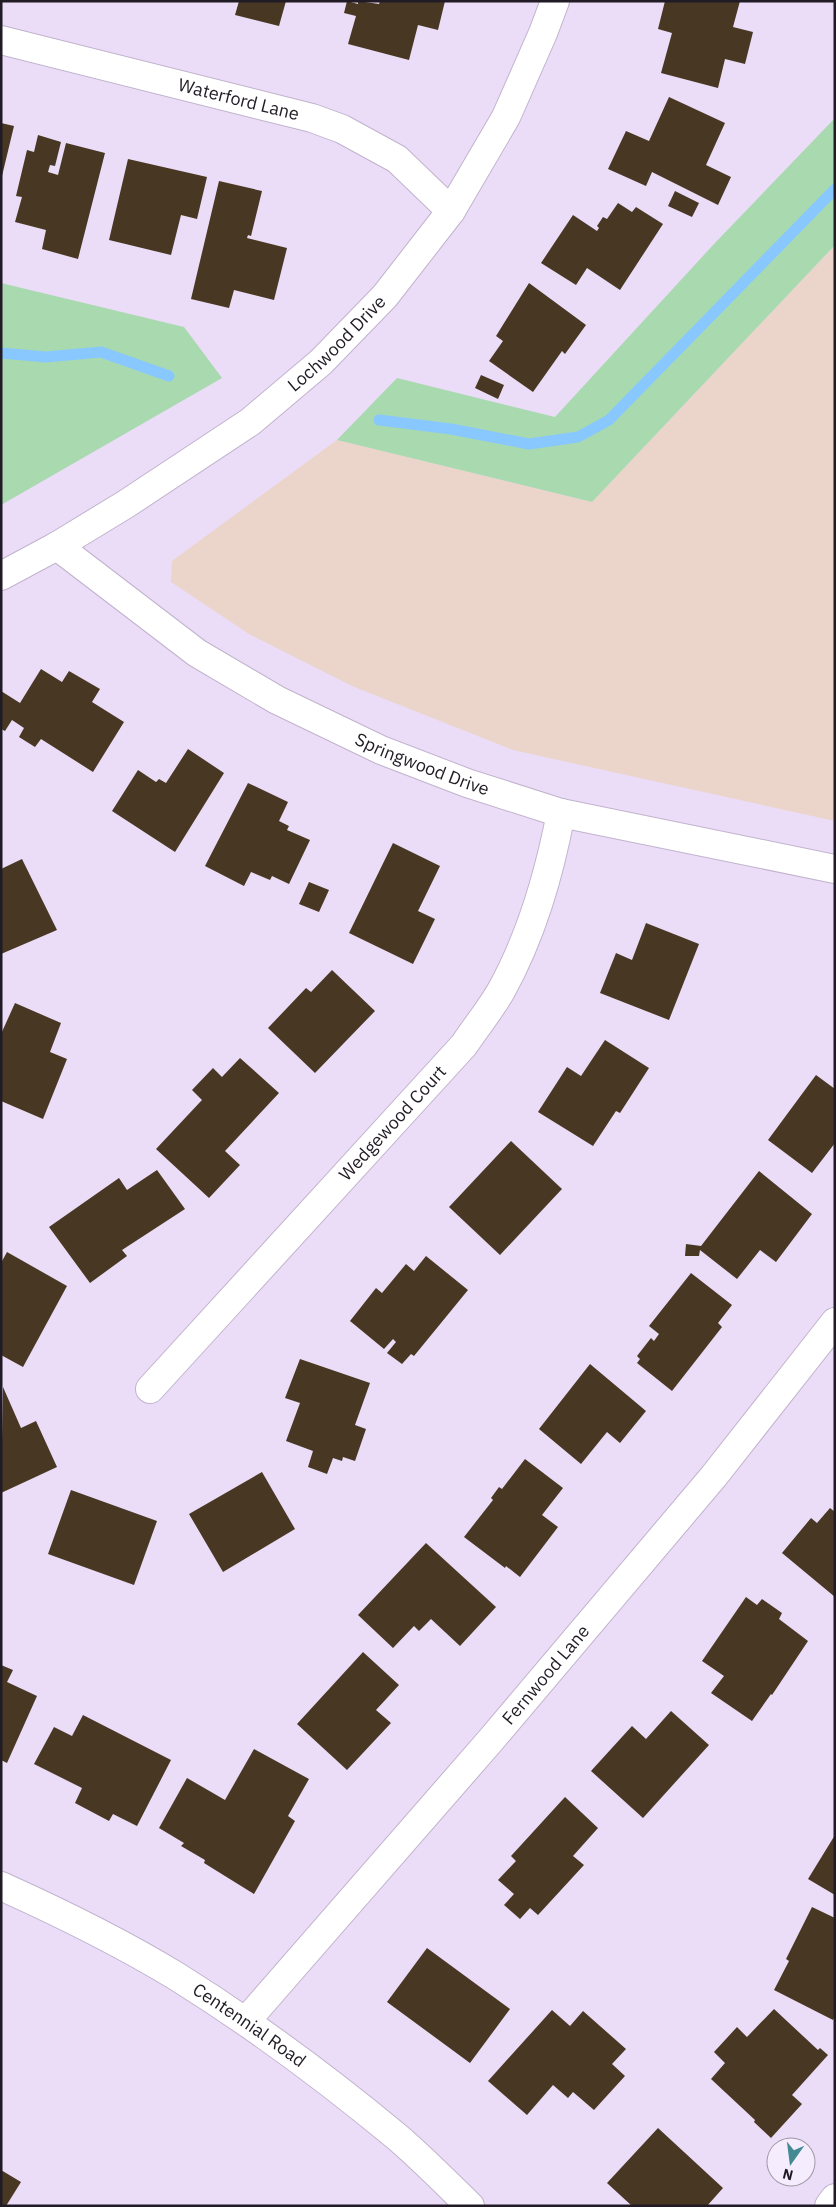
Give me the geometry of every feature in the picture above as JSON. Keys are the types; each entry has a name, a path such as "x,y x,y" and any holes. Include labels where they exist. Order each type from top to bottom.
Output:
{"street":[{"name":"Lochwood Drive","path":"1,576 57,546 160,483 250,422 321,362 385,296 451,210 506,118 555,1"},
{"name":"Waterford Lane","path":"1,40 312,118 335,127 397,159 451,210"},
{"name":"Springwood Drive","path":"57,546 197,653 277,700 381,750 467,784 561,812 835,869"},
{"name":"Wedgewood Court","path":"150,1389 464,1045 500,991 530,929 551,864 561,812"},
{"name":"Fernwood Lane","path":"246,2021 490,1741 682,1514 835,1322"},
{"name":"Centennial Road","path":"1,1886 86,1926 175,1975 246,2021 290,2052 397,2137 470,2206"},
{"path":"829,2206 835,2198"}],"shaded area":[{"path":"835,245 835,821 513,750 352,686 249,634 171,582 172,561 337,440 592,502"}],"green space":[{"path":"835,118 835,245 592,502 337,440 397,378 555,417 714,244"},
{"path":"1,283 184,327 222,378 1,505"}],"building":[{"path":"239,1 286,1 279,26 235,15"},
{"path":"347,1 358,4 358,1 379,4 380,1 445,1 438,30 418,25 409,60 348,44 356,16 344,13"},
{"path":"665,1 740,1 733,27 753,32 745,64 725,59 718,88 661,73 672,33 658,29"},
{"path":"669,97 725,123 706,165 731,177 718,205 652,172 646,186 608,169 626,131 649,141"},
{"path":"1,123 14,126 2,176 1,176"},
{"path":"38,135 61,142 55,166 50,165 48,172 58,175 66,143 105,153 78,259 42,249 46,230 15,222 22,197 16,196 27,150 34,152"},
{"path":"128,159 207,177 197,219 181,215 171,255 109,240"},
{"path":"219,181 262,191 251,236 248,235 247,238 287,248 274,300 234,290 229,308 191,299"},
{"path":"675,191 699,203 692,217 668,206"},
{"path":"618,203 632,212 636,207 663,224 620,290 587,268 576,285 541,263 573,215 597,231 599,228 597,226 603,217 607,219"},
{"path":"529,283 586,325 565,354 562,351 533,392 489,361 503,341 496,336"},
{"path":"481,375 504,385 498,399 475,388"},
{"path":"41,669 62,682 69,671 100,689 92,702 124,722 93,772 41,739 35,747 19,737 24,728 12,720 5,731 1,729 1,691 20,703"},
{"path":"188,749 224,773 175,852 112,811 138,770 156,782 159,779 166,783"},
{"path":"248,783 288,802 279,821 289,826 287,830 310,840 289,884 272,876 270,880 251,872 244,886 205,866"},
{"path":"393,843 440,866 418,911 435,919 413,964 349,933"},
{"path":"22,859 57,930 1,954 1,869"},
{"path":"309,882 329,890 319,912 299,904"},
{"path":"646,923 699,944 669,1020 600,993 616,953 632,960"},
{"path":"332,970 375,1011 315,1073 268,1028 306,988 311,992"},
{"path":"15,1003 61,1023 50,1052 67,1059 43,1119 1,1101 1,1034"},
{"path":"605,1040 649,1068 620,1113 616,1111 593,1146 538,1112 567,1067 581,1076"},
{"path":"240,1058 279,1093 225,1151 240,1165 209,1198 156,1149 202,1100 192,1090 213,1068 222,1077"},
{"path":"816,1075 835,1089 835,1143 812,1173 768,1140"},
{"path":"511,1141 562,1189 500,1255 449,1207"},
{"path":"157,1170 185,1209 122,1250 127,1256 90,1283 49,1227 119,1178 127,1190"},
{"path":"759,1171 812,1214 776,1262 760,1250 737,1279 700,1250 699,1256 685,1256 686,1244 701,1246"},
{"path":"7,1252 67,1286 23,1367 1,1355 1,1263"},
{"path":"426,1256 468,1290 414,1356 411,1354 402,1364 387,1353 396,1342 393,1339 384,1349 350,1321 376,1288 382,1293 406,1264 414,1271"},
{"path":"691,1273 732,1305 718,1323 722,1327 672,1391 637,1363 640,1359 637,1356 651,1338 654,1341 659,1334 649,1326"},
{"path":"300,1359 370,1383 355,1425 366,1429 355,1461 343,1457 342,1461 333,1458 327,1474 308,1467 313,1451 286,1441 300,1403 285,1398"},
{"path":"590,1364 646,1411 620,1443 607,1432 581,1464 539,1429"},
{"path":"3,1387 21,1428 36,1421 57,1467 1,1493"},
{"path":"525,1459 563,1488 542,1515 558,1527 520,1577 464,1537 493,1500 491,1498 499,1487 502,1489"},
{"path":"262,1472 295,1529 223,1572 189,1514"},
{"path":"71,1490 157,1521 134,1585 48,1554"},
{"path":"830,1508 835,1512 835,1597 782,1553 811,1518 817,1523"},
{"path":"426,1543 496,1607 460,1646 431,1619 419,1631 414,1626 393,1648 358,1615"},
{"path":"746,1597 757,1605 762,1599 782,1613 779,1619 808,1641 752,1721 711,1693 724,1676 702,1661"},
{"path":"363,1652 399,1685 376,1710 391,1723 347,1770 297,1724"},
{"path":"1,1665 13,1670 7,1682 37,1696 7,1763 1,1760"},
{"path":"671,1711 709,1745 643,1818 591,1771 632,1726 646,1739"},
{"path":"83,1715 171,1760 137,1826 113,1814 109,1821 75,1803 82,1788 34,1764 54,1727 72,1736"},
{"path":"254,1749 309,1779 288,1816 295,1821 254,1894 204,1863 205,1860 181,1846 184,1843 159,1828 187,1778 225,1800"},
{"path":"565,1797 598,1828 573,1856 584,1865 538,1915 530,1908 520,1919 504,1905 514,1894 498,1880 516,1861 511,1856"},
{"path":"835,1835 835,1895 808,1879"},
{"path":"812,1907 835,1918 835,2016 833,2020 774,1990 789,1961 786,1959"},
{"path":"427,1948 510,2009 470,2063 387,2002"},
{"path":"774,2009 818,2050 820,2048 828,2055 792,2095 802,2104 772,2137 711,2079 725,2063 714,2052 737,2027 747,2037"},
{"path":"552,2010 570,2026 583,2011 626,2049 612,2064 625,2076 594,2110 573,2092 568,2098 553,2085 527,2115 488,2081"},
{"path":"658,2128 723,2188 707,2206 632,2206 607,2183"},
{"path":"1,2170 21,2182 6,2206 1,2206"}],"waterway":[{"path":"379,420 451,429 529,444 578,437 609,420 835,189"},
{"path":"1,353 46,357 101,352 169,376"}]}
